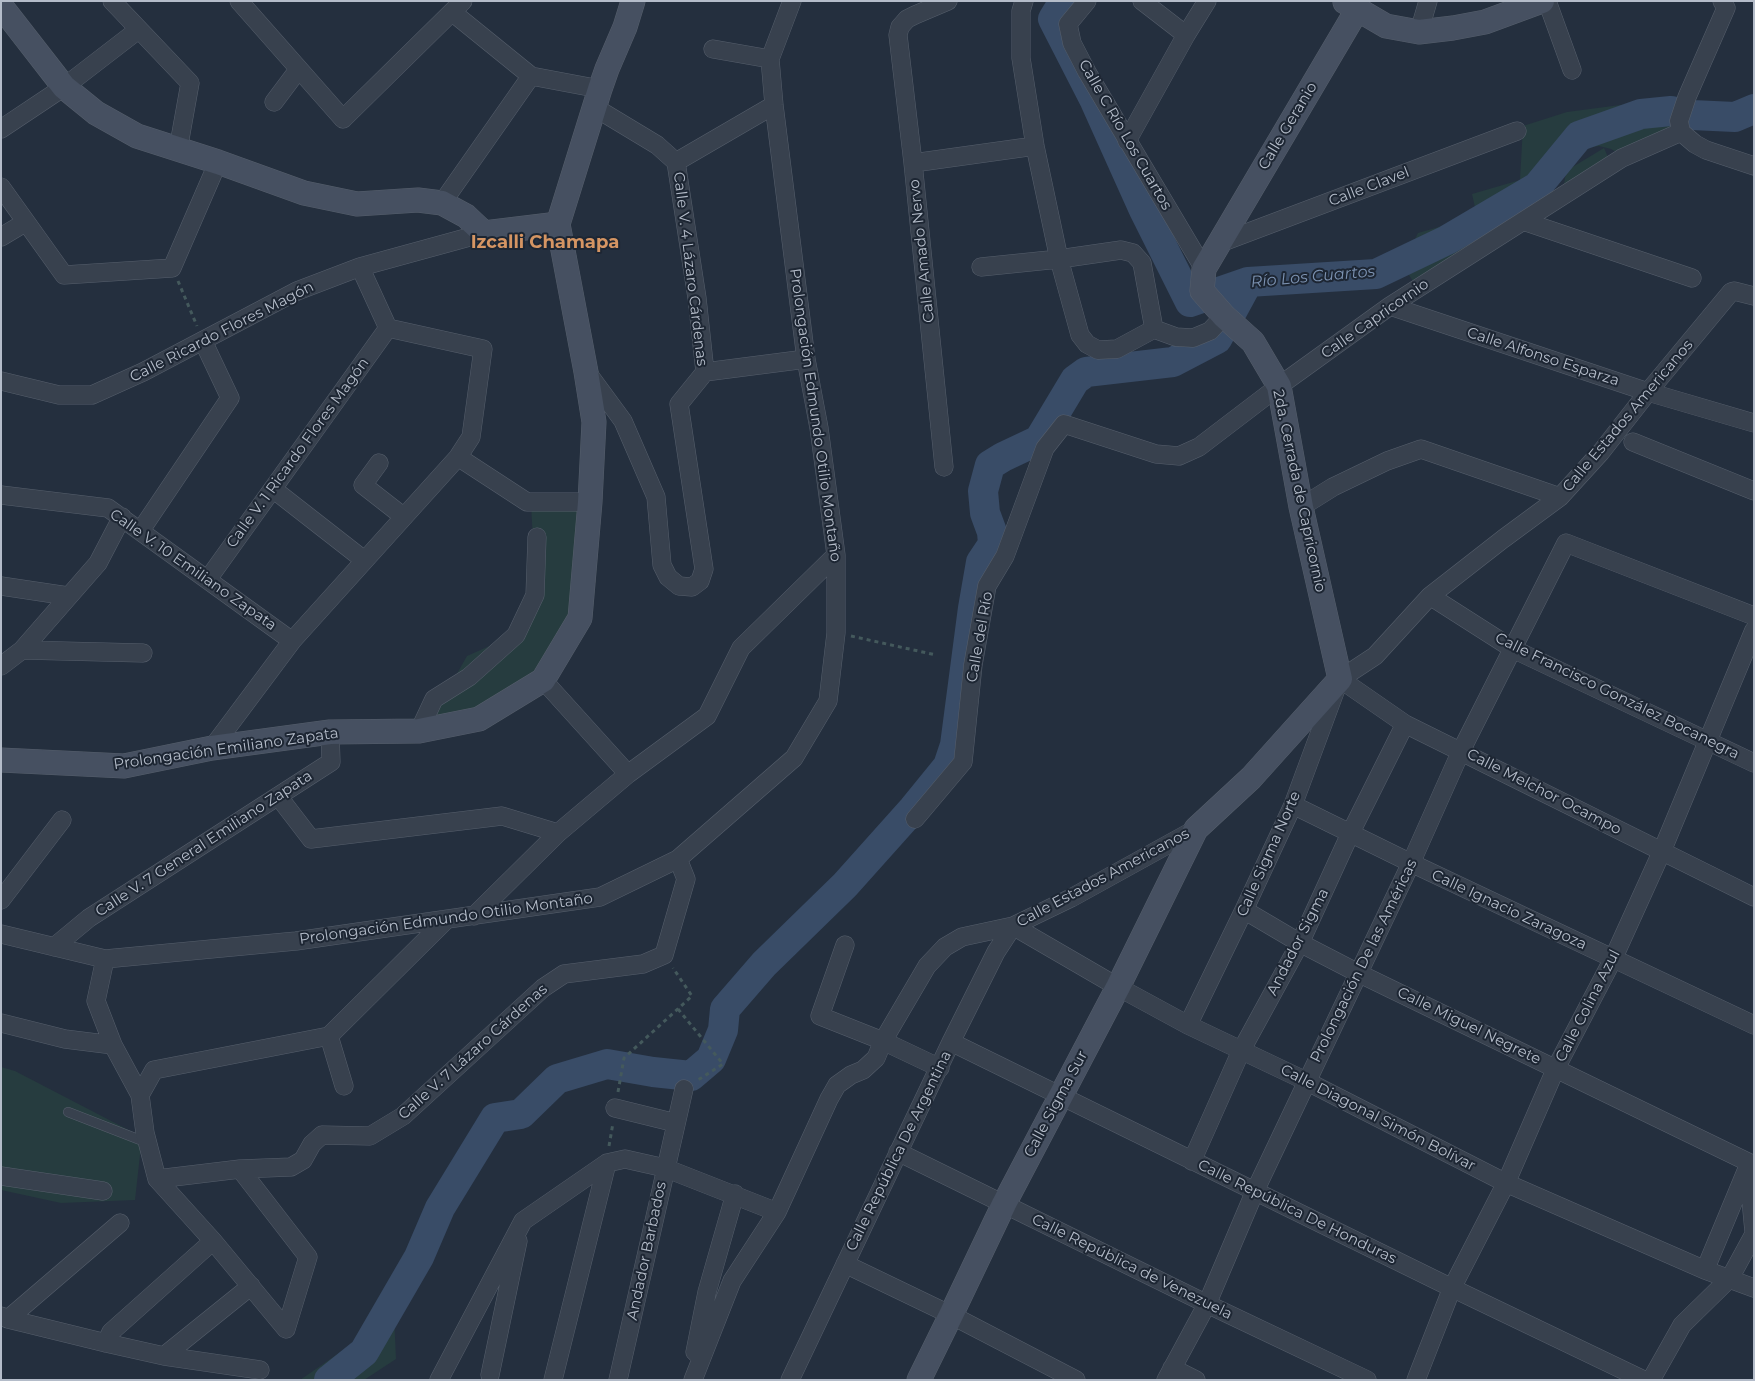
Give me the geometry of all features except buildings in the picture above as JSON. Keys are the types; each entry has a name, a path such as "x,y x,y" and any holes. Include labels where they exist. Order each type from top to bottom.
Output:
{"main road":[{"name":"Prolongación Emiliano Zapata","path":"1,760 124,766 212,748 330,732 418,731 479,720 543,680 580,618 590,502 594,422 558,224 597,98 625,28 633,1"},
{"path":"1351,6 1386,26 1419,32 1485,22 1542,1"},
{"path":"1,6 64,87 96,114 138,136 304,193 357,204 418,200 442,203 466,216 484,233"},
{"name":"Calle Geranio","path":"1220,243 1351,6"},
{"name":"Calle Ricardo Flores Magón","path":"484,233 558,224"},
{"path":"1203,280 1220,243"},
{"name":"2da. Cerrada de Capricornio","path":"1203,280 1224,316 1253,342 1279,386 1301,507 1340,679"},
{"name":"Calle Estados Americanos","path":"1196,829 1251,778 1340,679"},
{"name":"Calle Sigma Sur","path":"919,1380 1004,1204 1118,987 1196,829"}],"street":[{"path":"112,1 190,83 178,150"},
{"name":"Prolongación Edmundo Otilio Montaño","path":"1,934 104,959 296,941 600,897 678,859 794,758 828,701 836,633 836,555 819,428 806,359 770,59 792,1"},
{"name":"Calle Amado Nervo","path":"944,467 898,35 900,27 914,14 948,1"},
{"path":"1024,1 1021,11 1021,58 1035,146 1059,259 1080,335 1087,344 1098,350 1117,349 1154,328"},
{"name":"Calle C Río Los Cuartos","path":"1087,1 1068,24 1072,42 1203,280"},
{"path":"1142,1 1186,35"},
{"path":"1127,141 1207,1"},
{"path":"1419,32 1428,1"},
{"path":"1547,1 1572,70"},
{"path":"1722,1 1726,8 1687,96 1680,127 1695,144 1706,150 1754,166"},
{"path":"241,2 298,70 343,119 458,7 532,76 597,98 676,162 774,104"},
{"path":"1,129 64,87 138,30"},
{"path":"713,49 770,59"},
{"path":"274,102 298,70"},
{"path":"442,203 532,76"},
{"name":"Calle Capricornio","path":"1064,424 1156,454 1179,456 1199,447 1279,386 1390,306 1622,158 1680,127"},
{"name":"Calle Clavel","path":"1220,243 1518,131"},
{"path":"913,163 1035,146"},
{"path":"1,187 64,275 172,268 218,162"},
{"name":"Calle V. 4 Lázaro Cárdenas","path":"586,372 623,421 656,497 662,565 668,577 679,586 692,587 700,581 704,569 679,404 705,372 697,298 676,162"},
{"path":"1524,220 1692,278"},
{"path":"1,236 26,222"},
{"name":"Calle Ricardo Flores Magón","path":"4,378 58,395 92,395 143,372 297,291 360,267 484,233"},
{"path":"981,267 1121,250 1133,253 1142,264 1154,328"},
{"path":"212,748 292,640 458,457 471,437 484,349 388,328 360,267"},
{"name":"Calle Estados Americanos","path":"1340,679 1375,656 1430,596 1560,497 1601,452 1648,392 1731,293 1734,291 1754,296"},
{"name":"Calle Alfonso Esparza","path":"1390,306 1648,392 1754,423"},
{"path":"1154,328 1176,337 1193,338 1210,331 1224,316"},
{"name":"Calle V. 1 Ricardo Flores Magón","path":"208,579 388,328"},
{"path":"140,530 230,398 203,341"},
{"path":"705,372 806,359"},
{"name":"Calle del Río","path":"915,819 963,762 974,665 987,586 1005,556 1045,448 1064,424"},
{"path":"1633,442 1754,491"},
{"path":"1301,507 1333,487 1387,461 1422,449 1560,497"},
{"path":"458,457 527,502 590,502"},
{"path":"379,463 363,485 404,517"},
{"path":"273,489 364,560"},
{"name":"Calle V. 10 Emiliano Zapata","path":"1,495 108,508 292,640"},
{"path":"1,666 22,650 98,563 116,532 122,517"},
{"path":"418,731 434,699 469,677 516,635 535,595 536,537"},
{"name":"Prolongación De las Américas","path":"1169,1374 1206,1304 1255,1191 1411,864 1461,751 1566,543 1754,616"},
{"path":"474,916 558,833 628,774 707,716 741,648 836,555"},
{"path":"1,586 68,596"},
{"name":"Calle Francisco González Bocanegra","path":"1430,596 1513,649 1754,763"},
{"name":"Calle Colina Azul","path":"1416,1380 1452,1288 1506,1183 1556,1068 1612,959 1662,851 1754,630"},
{"path":"22,650 143,653"},
{"name":"Calle Melchor Ocampo","path":"1340,679 1406,724 1754,897"},
{"name":"Calle Sigma Norte","path":"1188,1025 1293,805 1340,679"},
{"path":"543,680 628,774"},
{"name":"Andador Sigma","path":"1192,1161 1241,1051 1300,943 1350,834 1406,724"},
{"name":"Calle V. 7 General Emiliano Zapata","path":"54,947 89,918 331,762 330,732"},
{"path":"278,796 311,839 502,816 558,833"},
{"name":"Calle Ignacio Zaragoza","path":"1293,805 1411,864 1754,1025"},
{"path":"2,898 62,820"},
{"name":"Calle Estados Americanos","path":"692,1380 732,1281 777,1212 829,1099 837,1085 851,1075 864,1070 876,1058 883,1042 927,966 945,947 962,936 1013,926 1071,898 1196,829"},
{"path":"664,955 686,879 678,859"},
{"name":"Calle Miguel Negrete","path":"1244,910 1300,943 1358,972 1556,1068 1752,1159"},
{"path":"140,1095 154,1070 329,1036 446,920"},
{"name":"Calle Diagonal Simón Bolívar","path":"1013,926 1188,1025 1306,1081 1506,1183 1705,1270 1754,1288"},
{"name":"Calle República De Argentina","path":"795,1378 845,1264 951,1042 996,952 1013,926"},
{"path":"845,945 820,1016 940,1068"},
{"name":"Calle V. 7 Lázaro Cárdenas","path":"240,1169 291,1167 303,1160 312,1144 322,1135 370,1136 404,1116 542,988 564,974 643,964 664,955"},
{"path":"104,959 96,1001 113,1045 140,1095 148,1143 157,1179 214,1241 286,1329 308,1257 240,1169 157,1179"},
{"path":"1,1023 65,1039 113,1045"},
{"path":"329,1036 344,1086"},
{"name":"Calle República De Honduras","path":"951,1042 1644,1380"},
{"name":"Andador Barbados","path":"618,1380 684,1089"},
{"path":"615,1108 676,1123"},
{"name":"Calle República de Venezuela","path":"898,1152 1206,1304 1367,1380"},
{"path":"439,1380 523,1221 607,1163 625,1159 665,1168 777,1212"},
{"path":"1651,1380 1682,1325 1730,1278 1754,1233 1752,1159"},
{"path":"1705,1270 1752,1159"},
{"path":"553,1380 607,1163"},
{"path":"1,1176 103,1191"},
{"path":"692,1380 707,1292 734,1194"},
{"path":"490,1375 523,1221"},
{"path":"5,1317 120,1223"},
{"path":"106,1343 111,1332 214,1241"},
{"path":"845,1264 951,1315 1076,1380"},
{"path":"164,1356 251,1286"},
{"path":"5,1317 164,1356 260,1370"},
{"path":"1169,1374 1196,1380"}],"lane":[{"path":"68,1112 148,1143"}],"path":[{"path":"172,268 203,341"},
{"path":"836,633 936,655"},
{"path":"622,1071 624,1058 692,996 664,955"},
{"path":"678,1009 723,1064 684,1089"}],"green space":[{"path":"1643,102 1679,105 1677,131 1623,156 1611,149 1599,146 1585,148 1567,162 1550,198 1416,286 1395,253 1412,245 1418,233 1477,216 1472,194 1520,180 1523,126 1567,112"},
{"path":"1604,148 1611,164 1564,185 1566,171"},
{"path":"531,503 588,504 571,629 534,671 481,716 433,716 467,656 494,644 515,625 535,580"},
{"path":"1,1067 15,1071 142,1137 135,1200 61,1203 1,1190"},
{"path":"394,1315 396,1359 364,1380 300,1380"}],"waterway":[{"name":"Río Los Cuartos","path":"1064,1 1053,19 1095,101 1144,210 1190,302 1248,282 1376,274 1447,240 1537,187 1579,136 1641,114 1671,111 1692,115 1735,117 1754,109"},
{"path":"329,1380 364,1352 419,1257 440,1208 495,1118 521,1114 557,1079 607,1064 691,1076 711,1059 723,1030 725,1009 764,964 845,885 913,809 948,766 955,745 981,562 993,544 992,532 985,513 983,491 990,465 1039,440 1075,380 1086,372 1173,362 1217,339 1248,282"}],"district":[{"name":"Izcalli Chamapa","path":"545,243"}]}
